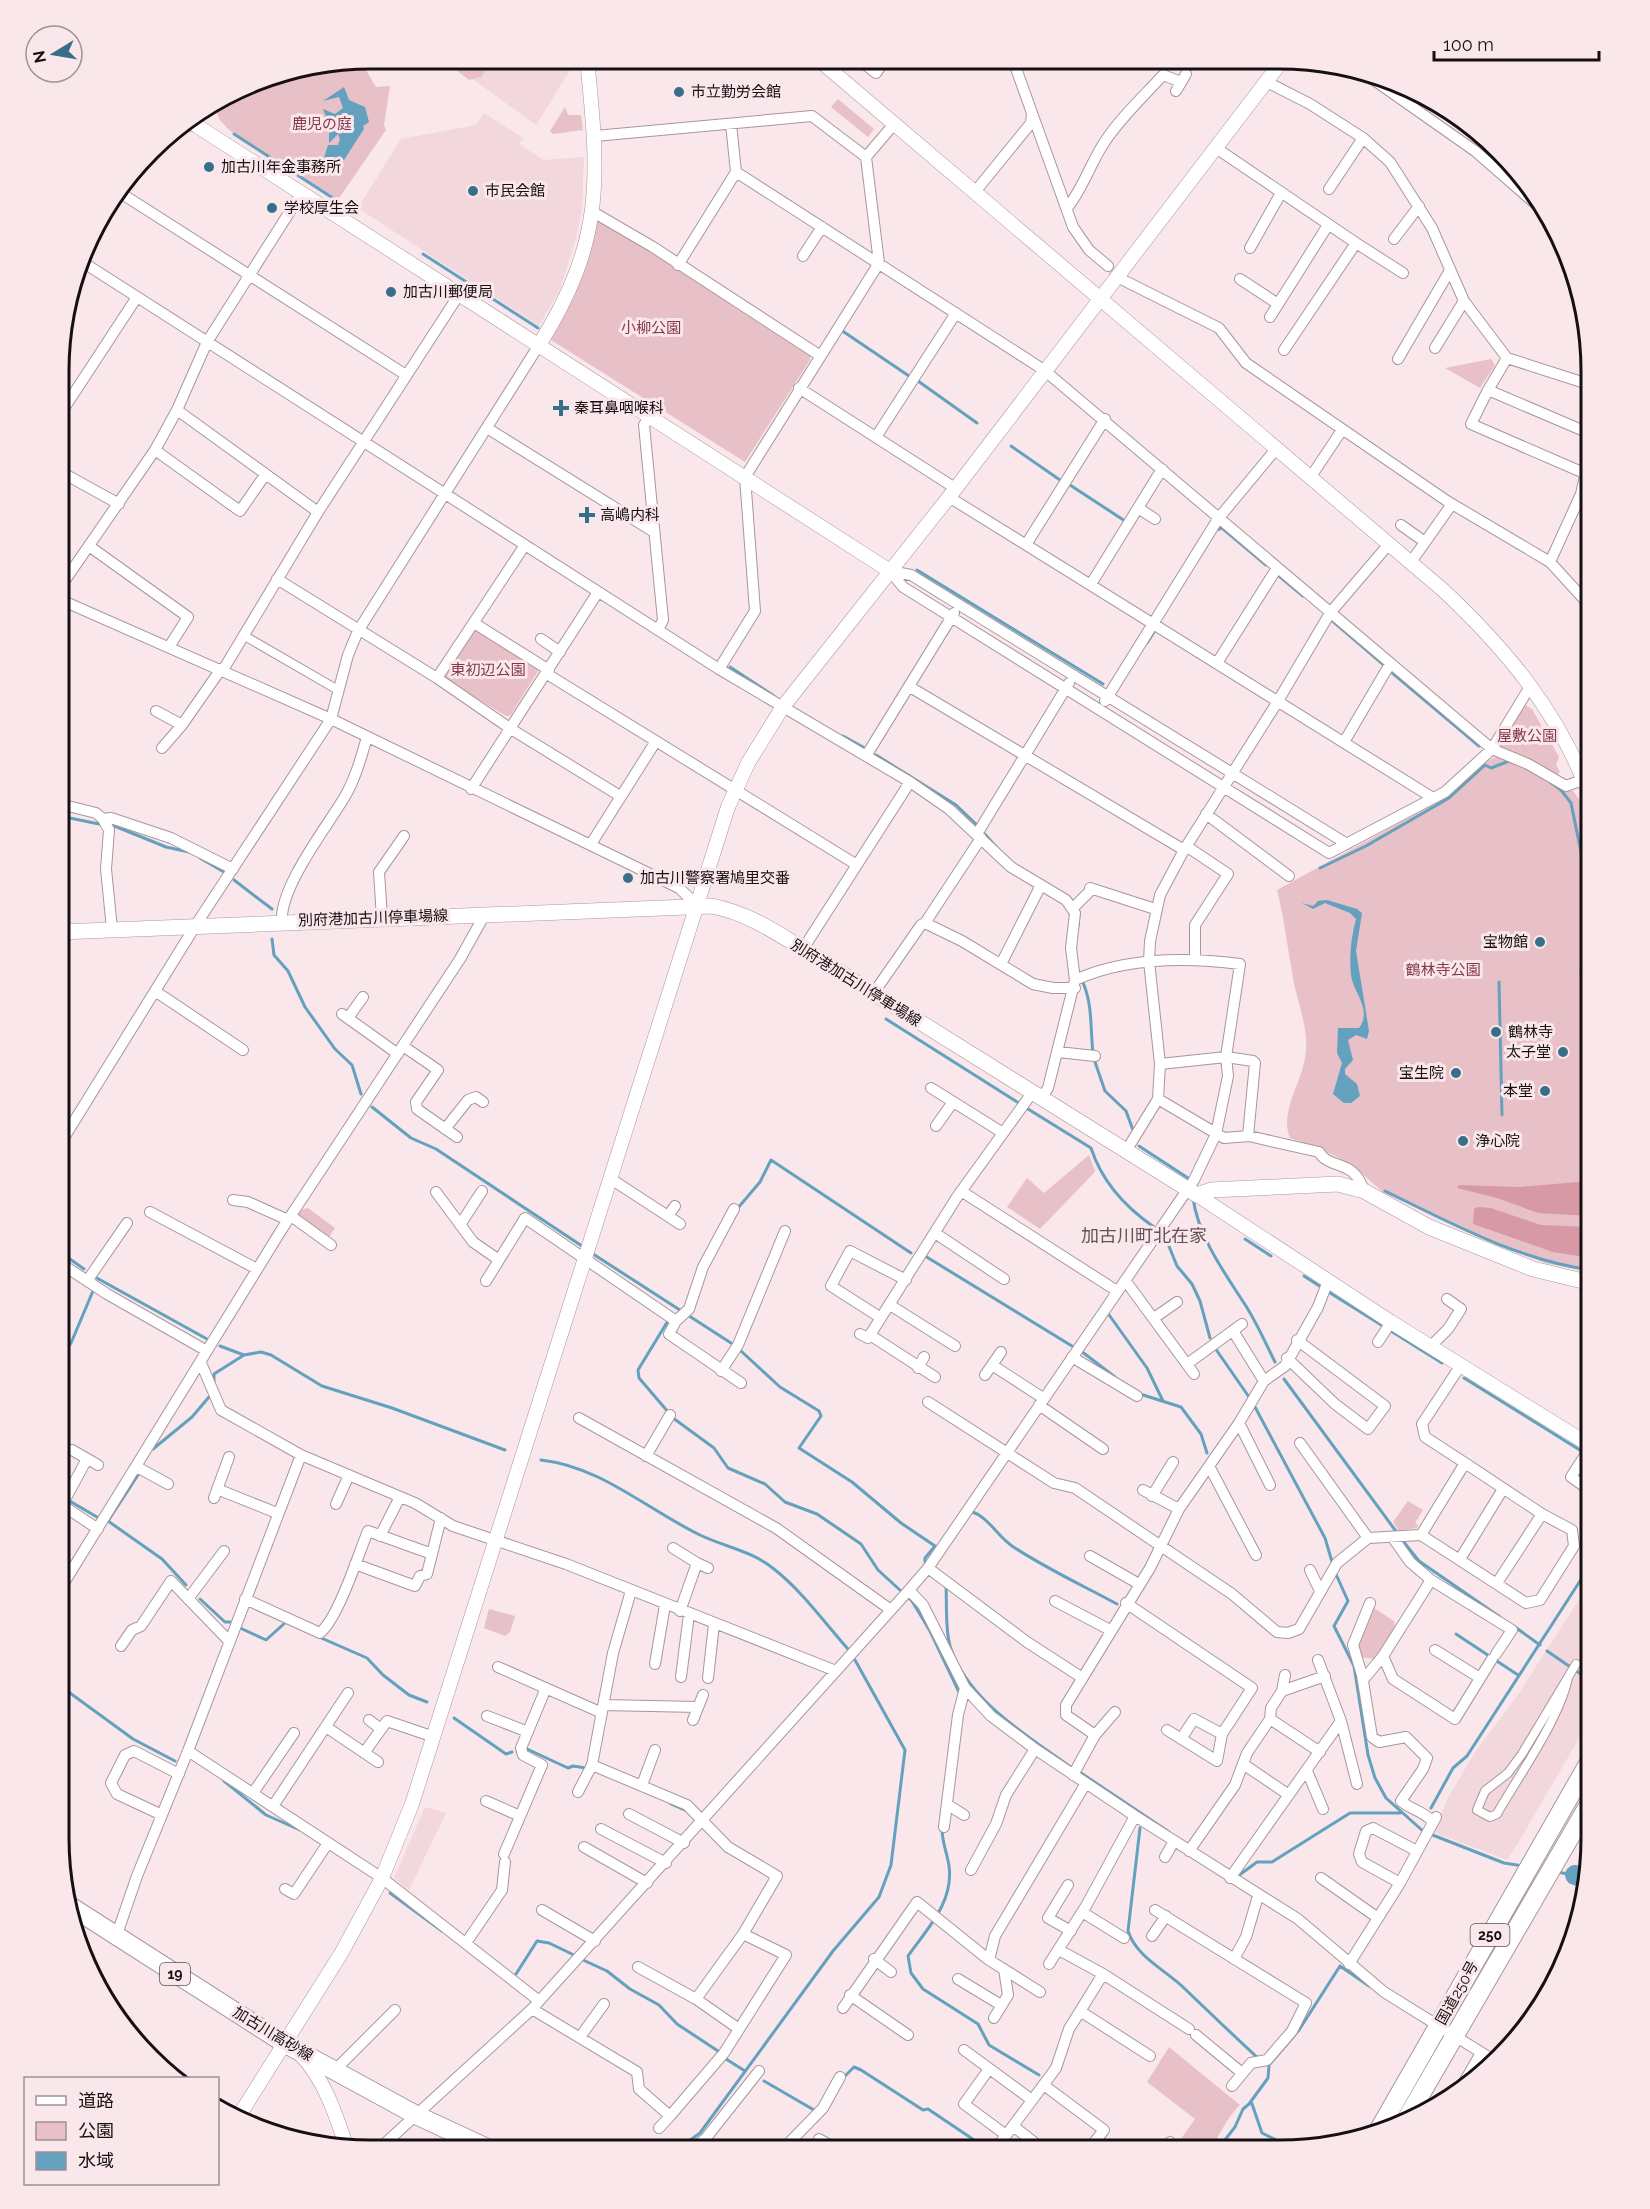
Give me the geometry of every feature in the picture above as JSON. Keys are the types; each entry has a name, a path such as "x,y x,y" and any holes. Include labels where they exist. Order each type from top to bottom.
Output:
{"main road":[{"name":"別府港加古川停車場線","path":"69,931 698,906 721,908 754,919 1191,1192"},
{"path":"1191,1192 1338,1184 1364,1191 1430,1227 1533,1269 1581,1281"},
{"name":"国道250号","path":"1383,2121 1581,1776"},
{"name":"国道250号","path":"1414,2108 1581,1819"},
{"name":"加古川高砂線","path":"78,1911 284,2043 416,2115 470,2140"}],"street":[{"path":"69,1130 196,925 331,719 358,630 539,345 574,281 593,212 596,175 595,136 588,69"},
{"path":"830,69 1098,299 1411,562 1476,620 1547,707 1581,773"},
{"path":"1016,69 1073,227 1089,250 1112,271 1219,328 1246,363 1452,504 1550,562 1579,593"},
{"path":"242,2111 342,1952 382,1878 412,1804 735,791 782,708 952,493 1098,299 1112,271 1216,148 1276,69"},
{"path":"1067,208 1076,198 1098,147 1131,104 1163,75 1181,83"},
{"path":"1267,82 1310,104 1363,138 1390,162 1432,228 1449,272 1464,301 1507,358 1581,381"},
{"path":"1387,89 1475,151 1523,193"},
{"path":"974,193 1024,134 1031,123 1032,113"},
{"path":"595,136 812,116 866,157 879,263 819,355 745,477 754,611 719,669"},
{"path":"678,265 736,172 731,124"},
{"path":"866,157 894,124"},
{"path":"194,126 460,293 890,571 903,587 1329,853 1445,792 1492,749 1531,685"},
{"path":"1329,189 1363,138"},
{"path":"1216,148 1403,273"},
{"path":"736,172 1044,370 1105,419 1388,667 1492,749 1528,764 1566,786 1581,780"},
{"path":"1257,245 1281,193"},
{"path":"69,575 154,450 177,410 207,342 301,194"},
{"path":"125,196 406,375"},
{"path":"1394,239 1419,206"},
{"path":"593,212 653,247 819,355"},
{"path":"1270,317 1328,225"},
{"path":"803,256 822,227"},
{"path":"1291,346 1356,243"},
{"path":"88,266 719,669 910,782 949,809 1011,867 1066,900 1075,913 1071,938 1075,984 1048,1088 1036,1096 1003,1133 962,1191 890,1305 865,1334 935,1377"},
{"path":"1398,359 1418,318 1449,272"},
{"path":"1240,279 1278,304"},
{"path":"162,748 182,725 222,670 318,512 460,293"},
{"path":"69,401 137,297"},
{"path":"1436,348 1464,301"},
{"path":"876,437 956,313"},
{"path":"1507,358 1471,424 1581,472"},
{"path":"799,388 876,437 952,493 1027,543 1433,798"},
{"path":"1488,390 1581,429"},
{"path":"177,410 318,512"},
{"path":"649,417 644,425 663,620 658,630"},
{"path":"1027,543 1105,419"},
{"path":"487,428 654,532"},
{"path":"1310,478 1342,430"},
{"path":"1100,709 1155,624 1218,519 1276,449"},
{"path":"154,450 240,511 266,475"},
{"path":"1091,584 1162,470"},
{"path":"69,476 119,504"},
{"path":"1550,562 1581,494"},
{"path":"1411,562 1452,504"},
{"path":"1138,508 1155,519"},
{"path":"1401,525 1425,542"},
{"path":"1126,1151 1158,1099 1160,1064 1149,961 1155,909 1185,848 1278,701 1328,616 1389,544"},
{"path":"437,678 525,545"},
{"path":"89,546 188,617 169,647"},
{"path":"1217,663 1277,568"},
{"path":"890,571 910,575 1347,844"},
{"path":"277,579 437,678 511,729 620,796"},
{"path":"471,789 598,592"},
{"path":"69,603 331,719 471,789 591,844 680,888 698,906"},
{"path":"866,756 959,605"},
{"path":"474,623 735,791 857,865"},
{"path":"243,635 338,690"},
{"path":"541,639 560,652"},
{"path":"1344,742 1388,667"},
{"path":"873,994 921,925 925,924 1073,676"},
{"path":"910,687 1024,757 1228,874 1195,925 1195,958"},
{"path":"156,711 182,725"},
{"path":"282,922 282,907 312,846 350,787 368,737"},
{"path":"591,844 656,741"},
{"path":"803,949 910,782"},
{"path":"69,806 96,813 103,819 109,830 106,869 112,929"},
{"path":"1206,814 1288,876"},
{"path":"103,819 111,818 171,838 233,869"},
{"path":"382,918 379,872 403,843"},
{"path":"1001,964 1041,885"},
{"path":"1072,909 1091,889 1155,909"},
{"path":"69,1575 289,1218 401,1050 485,914"},
{"path":"389,2140 535,2004 595,1941 928,1568 1117,1291 1191,1192 1194,1180 1216,1134 1228,1076 1226,1057 1240,964 1195,958 1149,961 1090,973 1075,984 1053,988 1033,984 1001,964 925,924"},
{"path":"155,991 243,1050"},
{"path":"363,997 345,1016 438,1070 416,1102 417,1109 457,1137"},
{"path":"1058,1052 1095,1056"},
{"path":"1160,1064 1226,1057 1255,1063 1248,1136"},
{"path":"931,1088 1003,1133"},
{"path":"445,1129 468,1100 476,1097 483,1102"},
{"path":"1158,1099 1224,1138 1248,1136 1286,1142 1319,1152 1324,1159 1339,1163 1355,1173 1364,1191"},
{"path":"936,1126 953,1102"},
{"path":"610,1179 680,1224"},
{"path":"460,1225 482,1191"},
{"path":"962,1191 1117,1291"},
{"path":"436,1192 473,1242 499,1260"},
{"path":"1191,1192 1326,1287 1388,1326 1431,1346 1581,1446"},
{"path":"233,1200 248,1202 289,1218 331,1245"},
{"path":"668,1216 675,1206"},
{"path":"734,1209 703,1268 689,1309 676,1321 669,1334 741,1383"},
{"path":"150,1212 183,1223 257,1269"},
{"path":"486,1281 525,1218 676,1321"},
{"path":"87,1281 127,1223"},
{"path":"721,1371 738,1345 785,1231"},
{"path":"935,1233 1004,1279"},
{"path":"881,1318 831,1286 850,1251 906,1280"},
{"path":"69,1269 207,1351"},
{"path":"1125,1280 1194,1374"},
{"path":"1095,1735 1066,1715 1064,1710 1081,1677 1139,1584 1179,1509 1239,1423 1264,1381 1285,1366 1287,1358 1318,1307 1326,1287"},
{"path":"1431,1346 1448,1329 1461,1309 1447,1299"},
{"path":"1154,1318 1177,1302"},
{"path":"890,1305 955,1346"},
{"path":"1378,1342 1388,1326"},
{"path":"1187,1364 1237,1327 1264,1381"},
{"path":"1287,1358 1335,1404 1368,1429 1385,1406 1298,1340"},
{"path":"986,1375 1001,1352"},
{"path":"918,1368 924,1357"},
{"path":"1072,1357 1137,1396"},
{"path":"201,1363 220,1410 301,1455 334,1467 495,1542 566,1564 836,1671"},
{"path":"992,1365 1103,1449"},
{"path":"928,1402 1054,1483 1075,1488 1232,1594 1277,1632 1288,1633 1299,1629 1337,1563 1368,1538 1421,1535 1526,1603 1540,1600 1574,1546 1572,1530 1542,1514 1425,1437 1422,1424 1461,1365"},
{"path":"646,1456 670,1415"},
{"path":"579,1418 776,1528 891,1610"},
{"path":"1239,1423 1270,1485"},
{"path":"1300,1443 1368,1538"},
{"path":"72,1450 98,1465"},
{"path":"116,1937 301,1455"},
{"path":"229,1457 216,1493 277,1513"},
{"path":"69,1492 87,1459"},
{"path":"1173,1462 1148,1493 1179,1509"},
{"path":"1581,1462 1571,1477 1581,1484"},
{"path":"1421,1535 1465,1463"},
{"path":"1209,1466 1241,1537 1256,1555"},
{"path":"137,1467 168,1484"},
{"path":"336,1504 349,1475"},
{"path":"1460,1559 1503,1489"},
{"path":"380,1536 400,1497"},
{"path":"69,1510 98,1529"},
{"path":"1497,1583 1542,1514"},
{"path":"355,1564 415,1586 420,1576 427,1574 441,1518"},
{"path":"245,1599 320,1633 327,1626 368,1531 432,1554"},
{"path":"1383,1656 1393,1678 1455,1719 1494,1657 1509,1645 1512,1629 1431,1580 1410,1562 1397,1537"},
{"path":"673,1548 708,1568"},
{"path":"188,1599 217,1569 224,1551"},
{"path":"1099,1557 1139,1584"},
{"path":"681,1677 685,1612 696,1563"},
{"path":"928,1568 1027,1642 1081,1677"},
{"path":"1310,1570 1320,1591"},
{"path":"1363,1680 1383,1656 1431,1580"},
{"path":"122,1646 132,1629 145,1630 171,1581 229,1641"},
{"path":"909,1590 923,1605 965,1688 991,1716 1035,1749 1135,1816 1258,1896 1298,1919 1384,1992 1487,2056"},
{"path":"578,1792 592,1765 613,1653 631,1591"},
{"path":"1068,1608 1074,1598"},
{"path":"1055,1601 1110,1630"},
{"path":"1126,1603 1252,1688 1222,1734 1217,1761 1167,1730"},
{"path":"1349,1964 1400,1883 1431,1826 1426,1814 1413,1810 1401,1801 1424,1769 1427,1758 1406,1737 1380,1742 1372,1737 1363,1680 1353,1645 1360,1614 1370,1603"},
{"path":"653,1657 665,1605"},
{"path":"708,1678 714,1624"},
{"path":"1435,1650 1480,1677"},
{"path":"1318,1660 1341,1721 1357,1784"},
{"path":"1568,1678 1565,1694 1497,1814 1491,1817 1482,1815 1478,1810 1485,1791 1508,1773 1576,1664"},
{"path":"498,1667 603,1709 698,1707"},
{"path":"1189,1851 1235,1785 1243,1764 1270,1719 1271,1708 1282,1691 1285,1675"},
{"path":"1282,1691 1325,1676"},
{"path":"466,1943 496,1908 502,1890 504,1858 542,1765 521,1750 546,1688"},
{"path":"944,1827 958,1715 965,1688"},
{"path":"273,1806 348,1693"},
{"path":"693,1720 703,1695"},
{"path":"1073,1775 1095,1735 1111,1727 1115,1712"},
{"path":"487,1716 528,1732"},
{"path":"1181,1739 1194,1719 1222,1734"},
{"path":"1270,1719 1320,1752"},
{"path":"369,1720 381,1729"},
{"path":"364,1753 387,1721 434,1737"},
{"path":"1230,1878 1341,1721"},
{"path":"326,1727 378,1762"},
{"path":"253,1793 294,1733"},
{"path":"970,1870 996,1824 1006,1795 1035,1749"},
{"path":"188,1750 273,1806 326,1845 382,1878 466,1943 535,2004 580,2037 618,2053 637,2072 639,2089 670,2116"},
{"path":"642,1785 655,1750"},
{"path":"162,1815 117,1794 111,1783 125,1755 134,1751 178,1774"},
{"path":"1243,1764 1289,1795"},
{"path":"592,1765 687,1805 728,1847 777,1876 743,1934 696,1999"},
{"path":"1307,1771 1323,1809"},
{"path":"989,1959 995,1936 1086,1783"},
{"path":"486,1802 520,1816"},
{"path":"948,1805 964,1815"},
{"path":"630,1814 684,1843"},
{"path":"1049,1964 1071,1931 1135,1816"},
{"path":"1400,1883 1362,1862 1359,1854 1366,1831 1373,1828 1417,1851"},
{"path":"601,1829 666,1863"},
{"path":"1165,1857 1174,1841"},
{"path":"285,1889 294,1894 326,1845"},
{"path":"592,1848 647,1883"},
{"path":"1321,1878 1378,1918"},
{"path":"1068,1885 1048,1918 1071,1931"},
{"path":"1234,1959 1246,1937 1258,1896"},
{"path":"843,2008 874,1959 917,1902 989,1959 1040,1992"},
{"path":"1155,1910 1306,2003 1292,2031 1267,2060 1251,2063 1232,2086"},
{"path":"542,1911 595,1941"},
{"path":"1082,1912 1125,1938"},
{"path":"81,1921 84,1915"},
{"path":"1152,1936 1166,1916"},
{"path":"659,2128 724,2053 786,1956 743,1934"},
{"path":"1059,1950 1103,1974 1193,2032 1242,2073"},
{"path":"874,1959 891,1972"},
{"path":"638,1967 696,1999 739,2030"},
{"path":"994,2018 1008,1995 1004,1969"},
{"path":"1002,2140 1045,2086 1056,2068 1069,2029 1103,1974"},
{"path":"958,1979 1001,2005"},
{"path":"850,1995 908,2035"},
{"path":"580,2037 604,2004"},
{"path":"335,2070 395,2010"},
{"path":"1080,2011 1130,2048 1150,2056"},
{"path":"284,2043 302,2056 316,2074 339,2122 344,2138"},
{"path":"964,2050 1032,2100"},
{"path":"1470,2072 1481,2053"},
{"path":"989,2069 964,2103 1026,2140"},
{"path":"704,2140 759,2071"},
{"path":"792,2140 823,2108 840,2077"},
{"path":"1045,2086 1104,2130 1096,2140"}],"shaded area":[{"path":"459,69 571,69 536,125"},
{"path":"484,113 523,138 519,144 543,160 584,157 582,211 575,242 560,289 539,326 358,208 401,139 476,125"},
{"path":"1581,1182 1581,1215 1538,1213 1497,1198 1457,1188 1459,1185 1519,1187"},
{"path":"1491,1208 1541,1225 1581,1227 1581,1256 1553,1252 1473,1224 1474,1209"},
{"path":"1581,1597 1581,1735 1507,1860 1433,1832 1448,1798 1475,1752 1515,1699"},
{"path":"425,1807 446,1813 409,1890 394,1878"}],"green space":[{"name":"鹿児の庭","path":"366,69 376,87 390,86 384,125 386,130 337,201 229,130 216,112 238,100 274,85 312,75"},
{"path":"455,69 486,69 481,77 469,80"},
{"path":"838,99 874,129 868,137 831,107"},
{"path":"565,107 568,115 581,115 583,130 553,134 550,131"},
{"name":"小柳公園","path":"601,220 810,355 810,360 745,462 551,340 565,313 596,222"},
{"path":"1491,359 1495,365 1480,388 1445,368"},
{"name":"東初辺公園","path":"474,628 540,668 510,716 506,716 445,679 445,673"},
{"name":"屋敷公園","path":"1525,705 1532,709 1559,757 1556,765 1560,772 1556,775 1523,756 1497,747"},
{"name":"鶴林寺公園","path":"1500,755 1573,791 1581,802 1581,1270 1545,1263 1384,1193 1351,1164 1319,1148 1290,1138 1288,1129 1287,1119 1291,1100 1302,1072 1306,1040 1277,890 1447,797 1485,762"},
{"path":"1089,1155 1095,1171 1040,1229 1007,1207 1027,1178 1044,1193"},
{"path":"308,1208 335,1228 327,1240 296,1218 301,1210"},
{"path":"1408,1501 1423,1510 1415,1523 1418,1525 1417,1528 1399,1531 1393,1522"},
{"path":"1374,1608 1394,1621 1395,1626 1374,1659 1361,1657 1358,1646"},
{"path":"489,1609 515,1616 510,1632 505,1636 484,1628"},
{"path":"1169,2047 1240,2105 1216,2140 1180,2140 1195,2119 1147,2082"}],"water":[{"path":"344,87 349,100 365,107 369,122 363,126 364,129 344,160 334,159 319,174 328,145 338,145 340,139 338,134 329,143 329,124 323,109 335,114 343,108 339,97 323,101"},
{"path":"1327,900 1357,909 1362,913 1356,951 1369,1031 1367,1039 1356,1035 1348,1040 1353,1060 1345,1069 1345,1074 1357,1084 1360,1096 1351,1103 1344,1103 1333,1094 1342,1063 1337,1053 1338,1028 1359,1028 1364,1014 1351,975 1351,947 1356,919 1350,913 1325,903 1313,909 1302,903 1313,906 1318,901"}],"waterway":[{"path":"234,134 339,202"},
{"path":"423,254 538,328"},
{"path":"841,330 909,376"},
{"path":"918,381 977,423"},
{"path":"1011,446 1060,480"},
{"path":"1070,485 1125,521"},
{"path":"1216,530 1222,528 1266,565"},
{"path":"917,570 1103,684"},
{"path":"1279,576 1303,596"},
{"path":"1329,618 1385,666"},
{"path":"1147,643 1154,632"},
{"path":"730,667 774,696"},
{"path":"1390,671 1479,746"},
{"path":"843,736 863,747"},
{"path":"876,755 956,805 978,826"},
{"path":"1320,868 1366,846 1449,798 1485,765 1491,768 1512,762"},
{"path":"1550,782 1561,790 1571,803 1581,852"},
{"path":"69,818 99,824"},
{"path":"112,825 166,847 189,852"},
{"path":"982,831 999,850"},
{"path":"200,858 224,872"},
{"path":"234,880 272,909"},
{"path":"1078,926 1079,912"},
{"path":"272,939 274,955 288,971 305,1007 335,1049 352,1065 361,1094"},
{"path":"1082,980 1090,1007 1093,1053"},
{"path":"1499,982 1502,1115"},
{"path":"886,1019 1022,1105"},
{"path":"1094,1059 1105,1091 1126,1111 1133,1130"},
{"path":"372,1107 411,1138 436,1149 585,1248"},
{"path":"1028,1109 1091,1148 1108,1183 1133,1211 1154,1227"},
{"path":"1139,1146 1191,1180"},
{"path":"737,1209 760,1182 771,1160 911,1253"},
{"path":"1385,1191 1485,1239 1537,1258 1581,1268"},
{"path":"1193,1198 1206,1240 1252,1317 1275,1362"},
{"path":"1164,1234 1177,1266 1192,1284 1200,1301 1210,1338"},
{"path":"1245,1239 1271,1256"},
{"path":"590,1252 731,1343"},
{"path":"924,1257 1072,1346"},
{"path":"69,1258 84,1269"},
{"path":"1304,1276 1321,1287"},
{"path":"95,1277 207,1339"},
{"path":"69,1346 93,1291"},
{"path":"1327,1291 1442,1363"},
{"path":"1107,1312 1147,1368 1163,1401"},
{"path":"669,1319 638,1370 639,1378 669,1413"},
{"path":"220,1346 244,1355 261,1352 271,1355 322,1386 392,1408 505,1450"},
{"path":"1215,1348 1249,1397"},
{"path":"741,1351 780,1387 819,1411 821,1416 799,1448 852,1482 901,1523 935,1546 925,1558 925,1562"},
{"path":"1081,1351 1115,1377"},
{"path":"214,1385 214,1374 244,1355"},
{"path":"1464,1378 1581,1451"},
{"path":"1284,1379 1398,1534"},
{"path":"1140,1394 1181,1407 1201,1434 1207,1453"},
{"path":"153,1449 192,1417 209,1397"},
{"path":"1255,1407 1325,1538 1333,1565"},
{"path":"673,1418 714,1448 728,1468 765,1484 785,1502 817,1514 861,1544 878,1570 912,1601 930,1631 959,1692"},
{"path":"541,1460 563,1464 604,1480 680,1525 709,1539 748,1553 766,1563 794,1587 848,1649"},
{"path":"138,1475 108,1521 162,1559 186,1585"},
{"path":"69,1501 97,1517"},
{"path":"970,1511 982,1517 1012,1546 1117,1604"},
{"path":"1402,1540 1419,1561 1500,1617"},
{"path":"1335,1572 1348,1601 1334,1626 1354,1666 1368,1755 1375,1778 1386,1798 1424,1832"},
{"path":"1431,1808 1453,1768 1467,1756 1581,1579"},
{"path":"946,1586 948,1639 958,1666 970,1684 1001,1716 1072,1768"},
{"path":"200,1599 225,1622 230,1622"},
{"path":"238,1627 266,1640 286,1622"},
{"path":"1515,1627 1540,1645"},
{"path":"1456,1634 1518,1675"},
{"path":"319,1637 367,1658 383,1675 409,1695 427,1702"},
{"path":"1547,1651 1581,1674"},
{"path":"690,2140 700,2133 833,1951 879,1897 891,1865 905,1750 855,1660"},
{"path":"69,1692 133,1739 175,1761"},
{"path":"454,1718 506,1754 512,1752"},
{"path":"527,1749 568,1768 573,1766 586,1768"},
{"path":"1081,1773 1169,1832"},
{"path":"224,1781 266,1815 300,1830"},
{"path":"671,1804 687,1811"},
{"path":"1238,1876 1257,1862 1272,1862 1350,1813 1400,1813"},
{"path":"1140,1828 1128,1931 1132,1940 1145,1956 1177,1982 1259,2059"},
{"path":"942,1829 949,1866 947,1891 931,1925 908,1956 911,1973 923,1989 978,2024 989,2045 1039,2075"},
{"path":"1430,1834 1504,1863 1523,1866"},
{"path":"1556,1872 1575,1875"},
{"path":"390,1893 442,1931"},
{"path":"516,1974 537,1941 549,1943 576,1956"},
{"path":"583,1960 607,1971 630,1989 659,2005 677,2024 718,2051"},
{"path":"1225,2140 1235,2127 1243,2109 1268,2078 1269,2065 1299,2030 1340,1966 1369,1986"},
{"path":"726,2059 745,2071"},
{"path":"844,2077 854,2067 861,2070 923,2110 928,2109 974,2140"},
{"path":"764,2081 814,2110"},
{"path":"1251,2101 1262,2133 1276,2140"}],"place":[{"name":"市立勤労会館","path":"679,92"},
{"name":"加古川年金事務所","path":"209,167"},
{"name":"市民会館","path":"473,191"},
{"name":"学校厚生会","path":"272,208"},
{"name":"加古川郵便局","path":"391,292"},
{"name":"秦耳鼻咽喉科","path":"561,408"},
{"name":"高嶋内科","path":"587,515"},
{"name":"加古川警察署鳩里交番","path":"628,878"},
{"name":"宝物館","path":"1540,942"},
{"name":"鶴林寺","path":"1496,1032"},
{"name":"太子堂","path":"1563,1052"},
{"name":"宝生院","path":"1456,1073"},
{"name":"本堂","path":"1545,1091"},
{"name":"浄心院","path":"1463,1141"}],"district":[{"name":"加古川町北在家","path":"1144,1236"}]}
